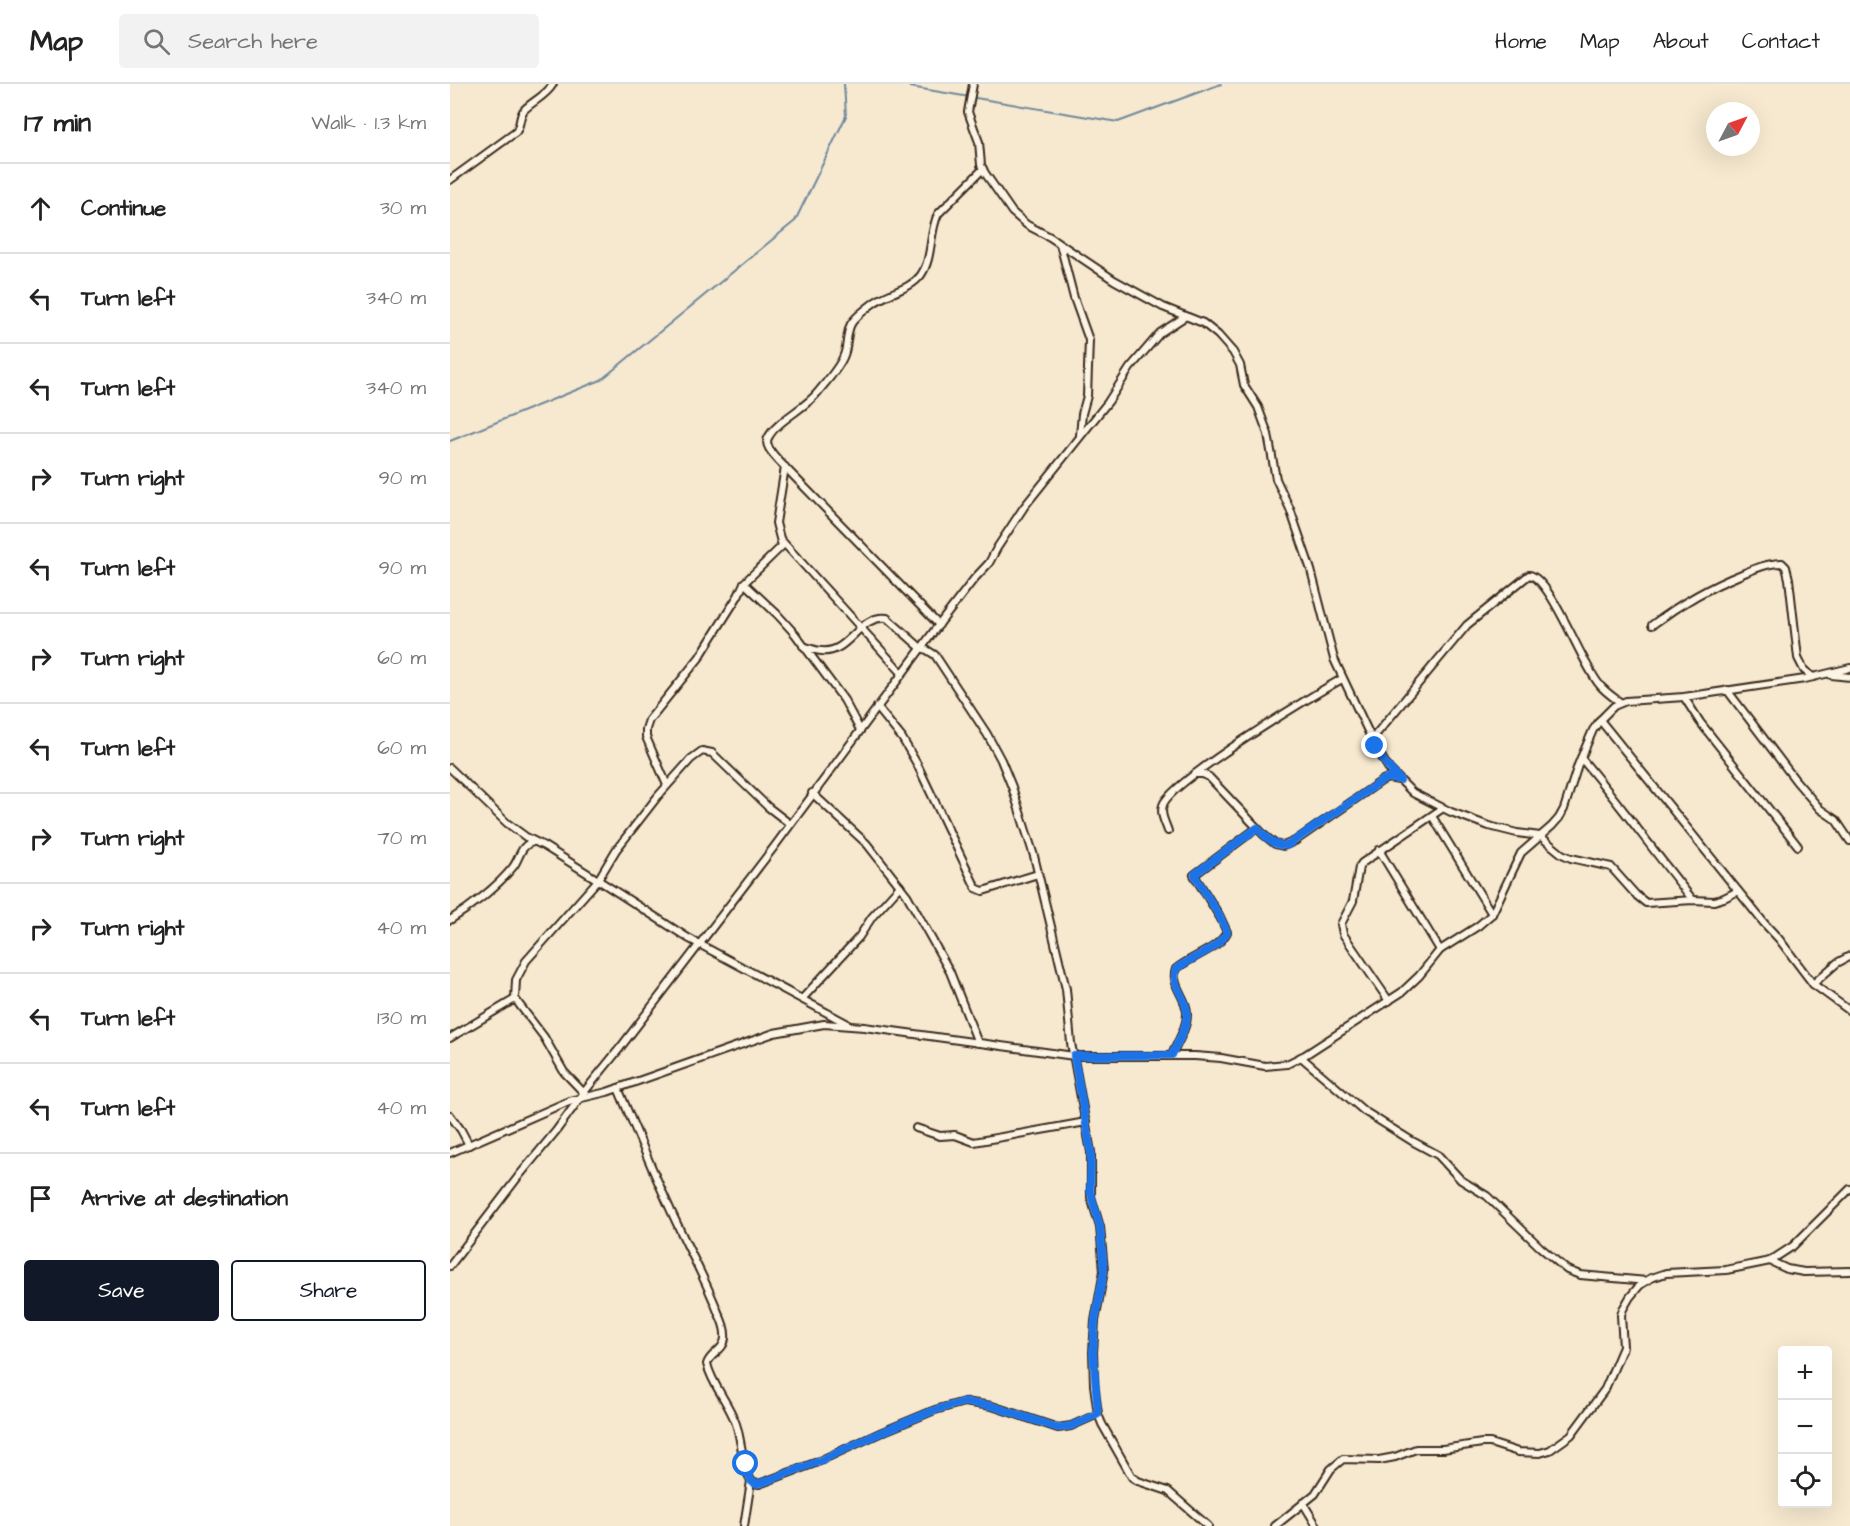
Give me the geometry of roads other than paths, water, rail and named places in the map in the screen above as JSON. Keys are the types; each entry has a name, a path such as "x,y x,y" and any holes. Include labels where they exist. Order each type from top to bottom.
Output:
{"street":[{"path":"450,180 516,132 523,111 546,93 553,84"},
{"path":"973,84 968,112 979,142 980,160 983,169 1015,215 1114,280 1163,307 1203,323 1218,334 1237,358 1244,385 1258,407 1268,434 1276,479 1290,509 1306,554 1334,659 1385,763 1400,780 1413,793 1443,808 1489,826 1540,836 1562,854 1571,858 1611,867 1646,903 1714,901 1737,891"},
{"path":"939,625 784,467 766,444 773,430 816,395 840,364 849,330 855,320 879,299 907,287 919,277 926,266 934,222 938,214 983,169"},
{"path":"1060,244 1074,298 1089,340 1087,396 1080,435"},
{"path":"450,1266 701,944 921,648 989,563 996,548 1024,507 1108,402 1124,377 1167,327 1186,316"},
{"path":"784,467 776,523 782,541 902,674"},
{"path":"667,785 650,747 646,729 649,720 699,658 744,583 780,549 782,541"},
{"path":"1652,625 1688,599 1757,568 1782,563 1786,567 1789,579 1798,658 1804,670 1813,677"},
{"path":"1372,739 1467,625 1529,575 1536,577 1547,591 1599,685 1620,702"},
{"path":"744,583 784,621 844,700 860,730"},
{"path":"803,646 823,652 830,651 876,618 887,618 921,648 932,652 938,659 958,693 987,734 1001,760 1016,799 1038,874 1066,989 1074,1056 1092,1161 1090,1190 1100,1227 1104,1271 1095,1321 1093,1352 1098,1414 1132,1477 1168,1491 1208,1526"},
{"path":"450,1153 582,1095 598,1095 774,1034 824,1024 1074,1056 1172,1055 1221,1058 1265,1066 1287,1064 1402,992 1419,976 1440,950 1478,926 1492,914 1521,853 1552,826 1564,809 1581,758 1600,720 1606,712 1620,702 1684,697 1813,677 1850,668"},
{"path":"1828,674 1850,677"},
{"path":"1168,831 1162,817 1164,802 1178,788 1258,730 1342,679"},
{"path":"1727,690 1796,782 1820,809 1836,820 1850,841"},
{"path":"1684,697 1700,722 1798,846"},
{"path":"877,707 902,738 917,764 976,888 983,891 1038,874"},
{"path":"1600,720 1813,984 1850,1011"},
{"path":"582,1095 564,1072 544,1037 515,999 516,980 526,961 598,880 620,845 667,785 699,753 708,751 715,756 768,807 790,824"},
{"path":"1581,758 1693,900"},
{"path":"450,768 517,832 598,880 688,938 852,1026"},
{"path":"1196,774 1209,777 1257,828 1275,844 1283,846 1288,845 1383,780 1388,778 1400,780"},
{"path":"812,793 867,844 920,916 950,972 978,1043"},
{"path":"1389,1001 1343,934 1341,926 1353,901 1359,867 1368,857 1443,808"},
{"path":"1432,816 1492,914"},
{"path":"1172,1055 1187,1018 1186,1006 1173,977 1176,969 1214,946 1224,938 1227,932 1195,874 1257,828"},
{"path":"450,920 467,909 494,885 513,867 525,845 534,842"},
{"path":"1379,850 1440,950"},
{"path":"802,999 859,937 900,886"},
{"path":"1813,984 1837,963 1850,956"},
{"path":"450,1038 515,999"},
{"path":"1300,1057 1364,1111 1438,1155 1461,1180 1487,1196 1539,1247 1567,1270 1580,1275 1647,1281"},
{"path":"618,1088 679,1228 708,1285 726,1336 722,1347 707,1364 735,1422 751,1481 744,1526"},
{"path":"450,1115 469,1145"},
{"path":"916,1128 940,1136 955,1135 974,1142 1086,1122"},
{"path":"1275,1526 1315,1494 1331,1469 1343,1459 1379,1460 1416,1449 1443,1449 1482,1443 1490,1443 1518,1452 1540,1453 1550,1450 1571,1435 1605,1389 1623,1347 1623,1309 1635,1290 1647,1281 1666,1273 1726,1270 1770,1261 1793,1246 1850,1189"},
{"path":"1770,1261 1787,1269 1804,1272 1850,1271"},
{"path":"751,1481 756,1484 764,1482 815,1463 935,1410 964,1402 992,1406 1058,1428 1071,1426 1098,1414"},
{"path":"1303,1503 1317,1526"}],"waterway":[{"path":"450,441 601,380 795,221 846,116 844,84"},
{"path":"907,84 910,87 1118,122 1221,84"}]}
